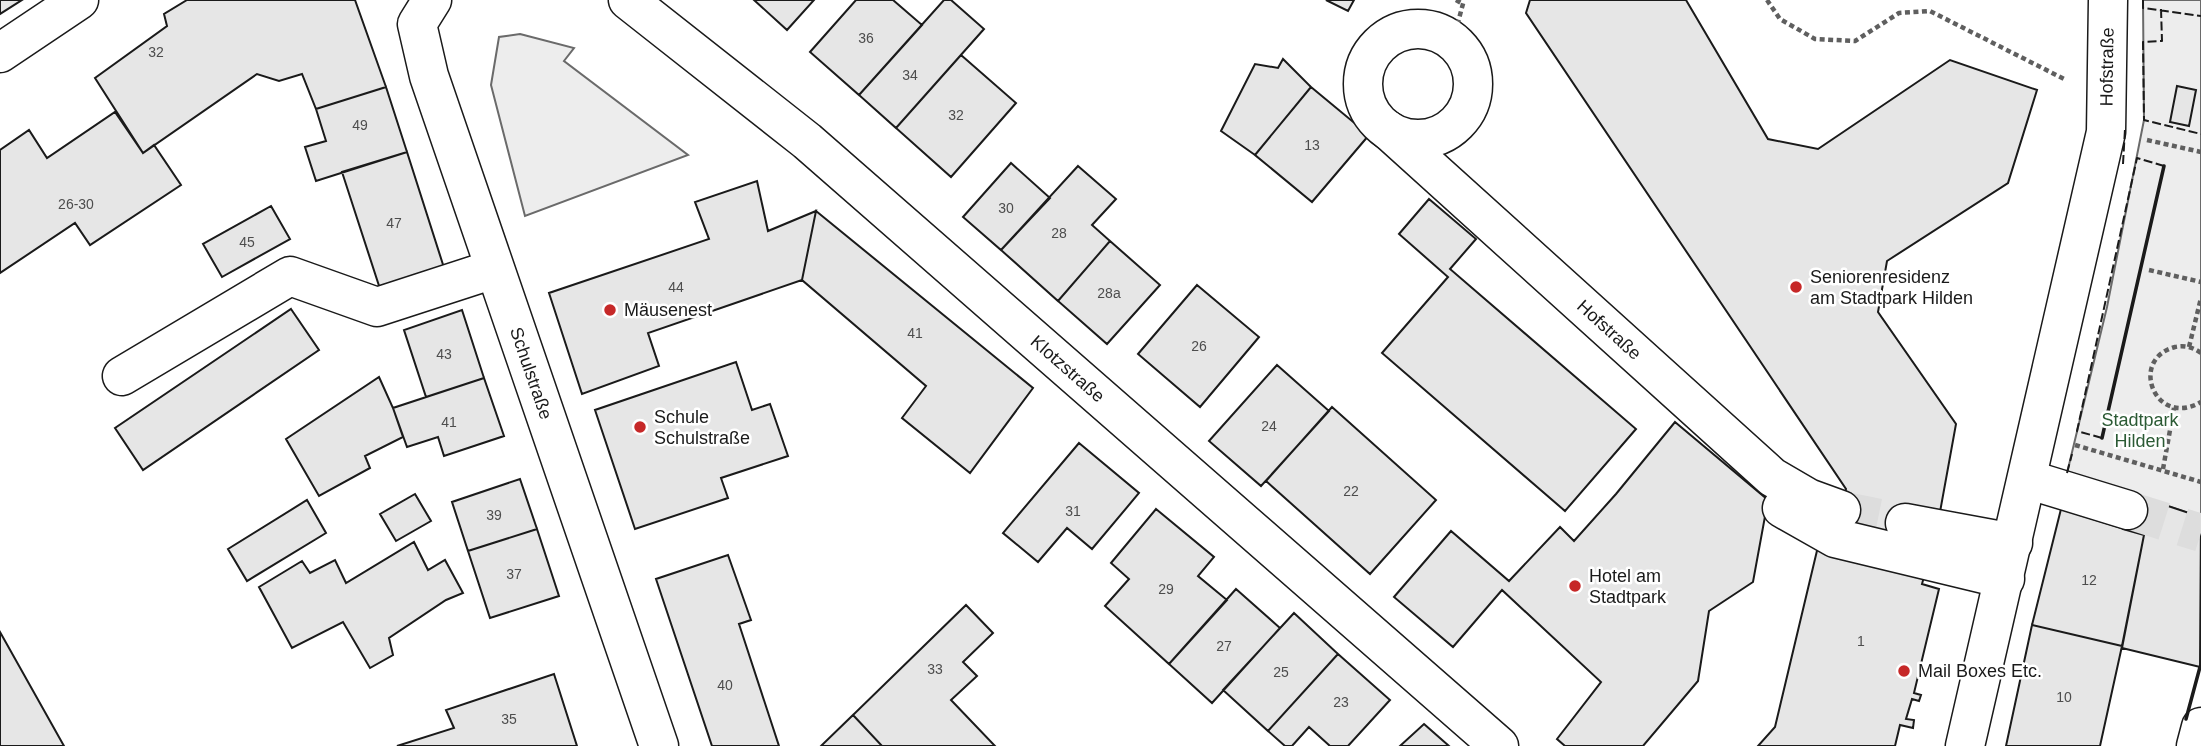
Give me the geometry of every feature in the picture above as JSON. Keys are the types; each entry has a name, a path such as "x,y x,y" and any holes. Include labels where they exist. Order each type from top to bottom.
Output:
{"street":[{"path":"0,53 79,0"},
{"name":"Schulstraße","path":"432,0 417,24 433,89 659,746"},
{"name":"Klotzstraße","path":"628,0 807,141 1499,746"},
{"name":"Hofstraße","path":"1965,746 2106,132 2108,0"},
{"name":"Hofstraße","path":"1453,41 1437,32 1420,29 1402,31 1386,39 1373,51 1365,68 1363,85 1366,103 1375,118 1772,477 1808,498 1841,510"},
{"path":"1388,130 1405,138 1424,139 1442,134 1457,124 1468,108 1474,90 1472,72 1465,54 1453,41"},
{"path":"122,376 290,276 377,307 494,269"},
{"path":"2027,479 2128,510"},
{"path":"1769,500 1835,538 2009,561"},
{"path":"1905,523 2009,561"},
{"path":"2196,746 2201,727"}],"path":[{"path":"1453,41 1464,2 1456,0"},
{"path":"1767,0 1780,19 1815,39 1855,41 1899,13 1930,11 2075,84"},
{"path":"2153,141 2201,152"},
{"path":"2148,270 2201,282"},
{"path":"2189,347 2201,298"},
{"path":"2201,353 2189,347 2170,348 2161,353 2151,369 2152,389 2165,404 2184,409 2201,402"},
{"path":"2163,469 2174,408"},
{"path":"2067,443 2201,482"}],"shaded area":[{"name":"Stadtpark Hilden","path":"2143,0 2201,0 2201,517 2067,473 2107,307 2144,120"},
{"path":"520,34 574,48 564,61 688,155 525,216 491,85 499,37"}],"building":[{"path":"0,0 22,0 0,14"},
{"path":"187,0 355,0 386,87 316,109 302,74 279,81 257,74 143,153 95,78 167,26 164,14"},
{"path":"754,0 814,0 787,30"},
{"path":"856,0 893,0 922,25 859,95 810,52"},
{"path":"944,0 951,0 984,29 896,128 859,95"},
{"path":"1326,0 1354,0 1348,11"},
{"name":"Seniorenresidenz am Stadtpark Hilden","path":"1530,0 1686,0 1768,139 1818,149 1950,60 2037,90 2008,183 1887,261 1878,312 1956,424 1940,512 1902,538 1838,523 1846,489 1526,13"},
{"path":"961,55 1016,103 951,177 896,128"},
{"path":"1283,59 1311,87 1255,155 1221,131 1255,64 1278,68"},
{"path":"2177,86 2196,90 2189,126 2170,122"},
{"path":"386,87 407,152 316,181 305,147 326,141 316,109"},
{"path":"1311,87 1369,135 1312,202 1255,155"},
{"path":"115,112 143,153 154,145 181,185 90,245 75,223 0,273 0,150 29,130 47,158"},
{"path":"407,152 446,274 382,295 342,172"},
{"path":"1011,163 1050,198 1001,250 963,217"},
{"path":"1078,166 1116,199 1092,225 1110,241 1058,301 1001,250"},
{"path":"757,181 768,231 816,211 802,280 648,333 659,366 582,394 549,293 709,239 695,202"},
{"path":"1429,199 1476,239 1450,269 1636,429 1565,511 1382,353 1448,277 1399,234"},
{"path":"271,206 290,239 222,277 203,244"},
{"path":"816,211 1033,388 970,473 902,418 926,386 802,280"},
{"path":"1110,241 1160,285 1107,344 1058,301"},
{"path":"1197,285 1259,337 1200,407 1138,354"},
{"path":"291,309 319,350 143,470 115,428"},
{"path":"462,310 484,378 426,397 404,330"},
{"path":"736,362 752,410 770,404 788,456 721,478 728,498 635,529 595,410"},
{"path":"1277,365 1329,411 1261,486 1209,441"},
{"path":"379,377 403,437 365,456 370,468 319,496 286,439"},
{"path":"484,378 504,436 444,456 438,437 407,447 393,408"},
{"path":"1332,407 1436,500 1370,574 1266,481"},
{"name":"Hotel am Stadtpark","path":"1675,422 1768,500 1753,582 1709,611 1698,681 1643,746 1565,746 1557,739 1601,682 1502,590 1453,647 1394,597 1451,531 1509,581 1560,527 1574,541"},
{"path":"1079,443 1139,493 1092,549 1067,528 1038,562 1003,533"},
{"path":"520,479 537,529 468,551 452,502"},
{"path":"415,494 431,521 396,541 380,514"},
{"path":"2132,494 2201,517 2200,667 2122,648 2144,535 2123,529"},
{"path":"307,500 326,533 247,581 228,549"},
{"path":"1156,509 1214,557 1198,576 1227,600 1169,664 1105,606 1129,579 1111,563"},
{"path":"2061,509 2144,535 2122,646 2032,625"},
{"path":"537,529 559,596 490,618 468,551"},
{"path":"1820,538 1933,544 1922,584 1939,589 1914,693 1921,695 1919,701 1912,699 1906,719 1914,720 1913,728 1900,725 1895,746 1758,746 1775,727"},
{"path":"414,542 428,570 445,560 463,593 446,600 389,638 393,655 370,668 343,622 292,648 259,587 302,561 310,573 335,560 346,583"},
{"path":"728,555 751,620 739,624 779,746 712,746 656,579"},
{"path":"1236,589 1280,628 1212,703 1169,664"},
{"path":"966,605 993,633 963,662 977,676 951,700 995,746 882,746 853,715"},
{"path":"1294,613 1338,654 1268,731 1223,690"},
{"path":"2032,625 2122,646 2100,746 2006,746"},
{"path":"0,632 64,746 0,746"},
{"path":"1338,654 1390,700 1348,746 1330,746 1309,727 1292,746 1285,746 1268,731"},
{"path":"554,674 577,746 397,746 454,728 446,710"},
{"path":"853,715 882,746 821,746"},
{"path":"1424,724 1449,746 1400,746"}],"tunnel":[{"path":"1841,510 1905,523"},
{"path":"2128,510 2201,533"}],"fence":[{"path":"2143,0 2143,8 2201,16"},
{"path":"2161,9 2162,41 2143,42 2144,120 2201,134"},
{"path":"2123,164 2125,129"},
{"path":"2102,438 2077,431 2137,158 2164,166"},
{"path":"2067,473 2072,454"}],"wall":[{"path":"2102,438 2164,166"},
{"path":"2186,719 2200,667"}],"place":[{"name":"Seniorenresidenz am Stadtpark Hilden","path":"1796,287"},
{"name":"Mäusenest","path":"610,310"},
{"name":"Schule Schulstraße","path":"640,427"},
{"name":"Hotel am Stadtpark","path":"1575,586"},
{"name":"Mail Boxes Etc.","path":"1904,671"}]}
